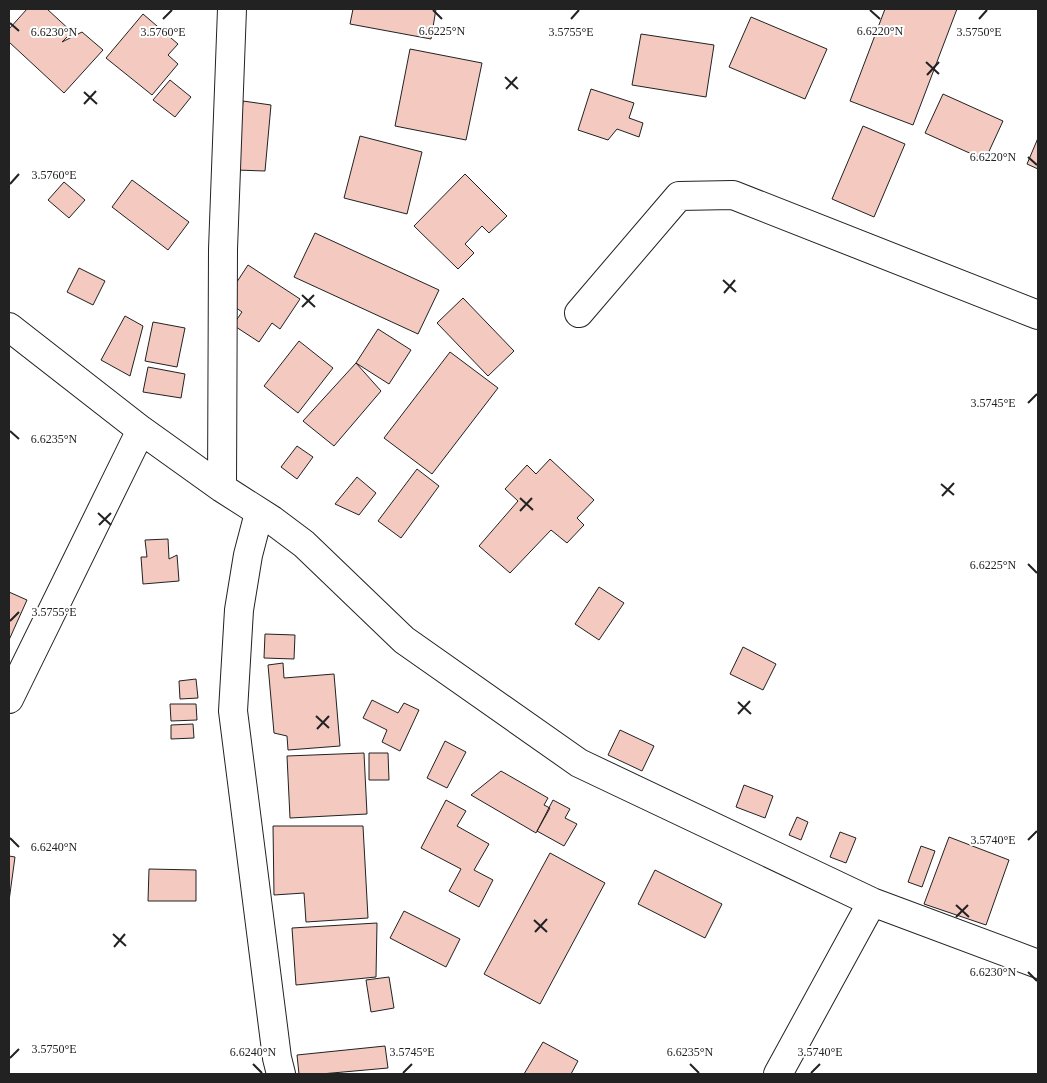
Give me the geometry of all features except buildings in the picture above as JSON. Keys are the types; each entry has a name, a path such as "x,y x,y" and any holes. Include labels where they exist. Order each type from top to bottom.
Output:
{"street":[{"path":"222,488 223,249 232,9"},
{"path":"579,312 679,196 733,194 1038,315"},
{"path":"9,327 141,430 304,544 404,640 579,763 872,902 1038,964"},
{"path":"9,699 141,430"},
{"path":"259,513 248,555 239,610 233,711 277,1058 281,1074"},
{"path":"778,1074 872,902"}]}
